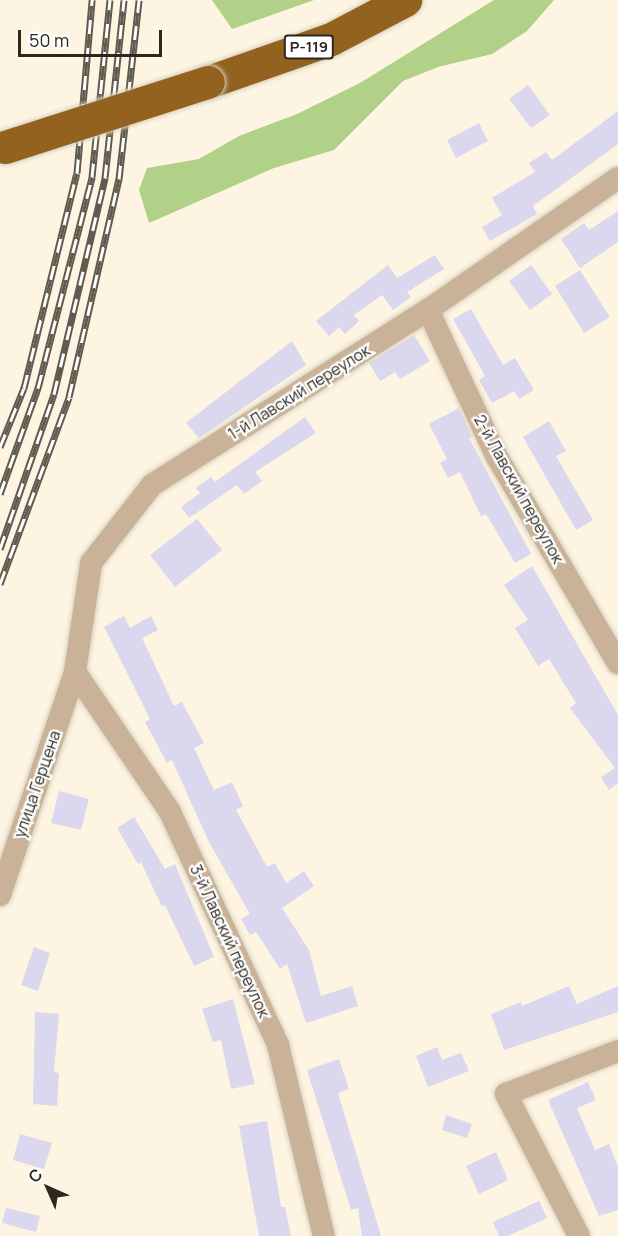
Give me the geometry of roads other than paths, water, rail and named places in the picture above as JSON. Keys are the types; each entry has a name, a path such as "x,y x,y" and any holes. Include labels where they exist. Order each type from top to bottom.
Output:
{"highway":[{"name":"Р-119","path":"2,148 208,82 331,39 405,0"}],"street":[{"name":"1-й Лавский переулок","path":"75,672 91,563 152,485 428,310 618,178"},
{"name":"2-й Лавский переулок","path":"428,310 497,457 618,663"},
{"name":"улица Герцена","path":"0,895 75,672"},
{"name":"3-й Лавский переулок","path":"75,672 170,812 278,1045 324,1236"},
{"path":"579,1236 506,1094 618,1051"}],"railway":[{"path":"0,447 24,388 77,173 92,0"},
{"path":"0,494 38,388 92,177 110,0"},
{"path":"0,549 54,394 105,178 124,0"},
{"path":"0,584 69,397 119,179 139,0"}]}
